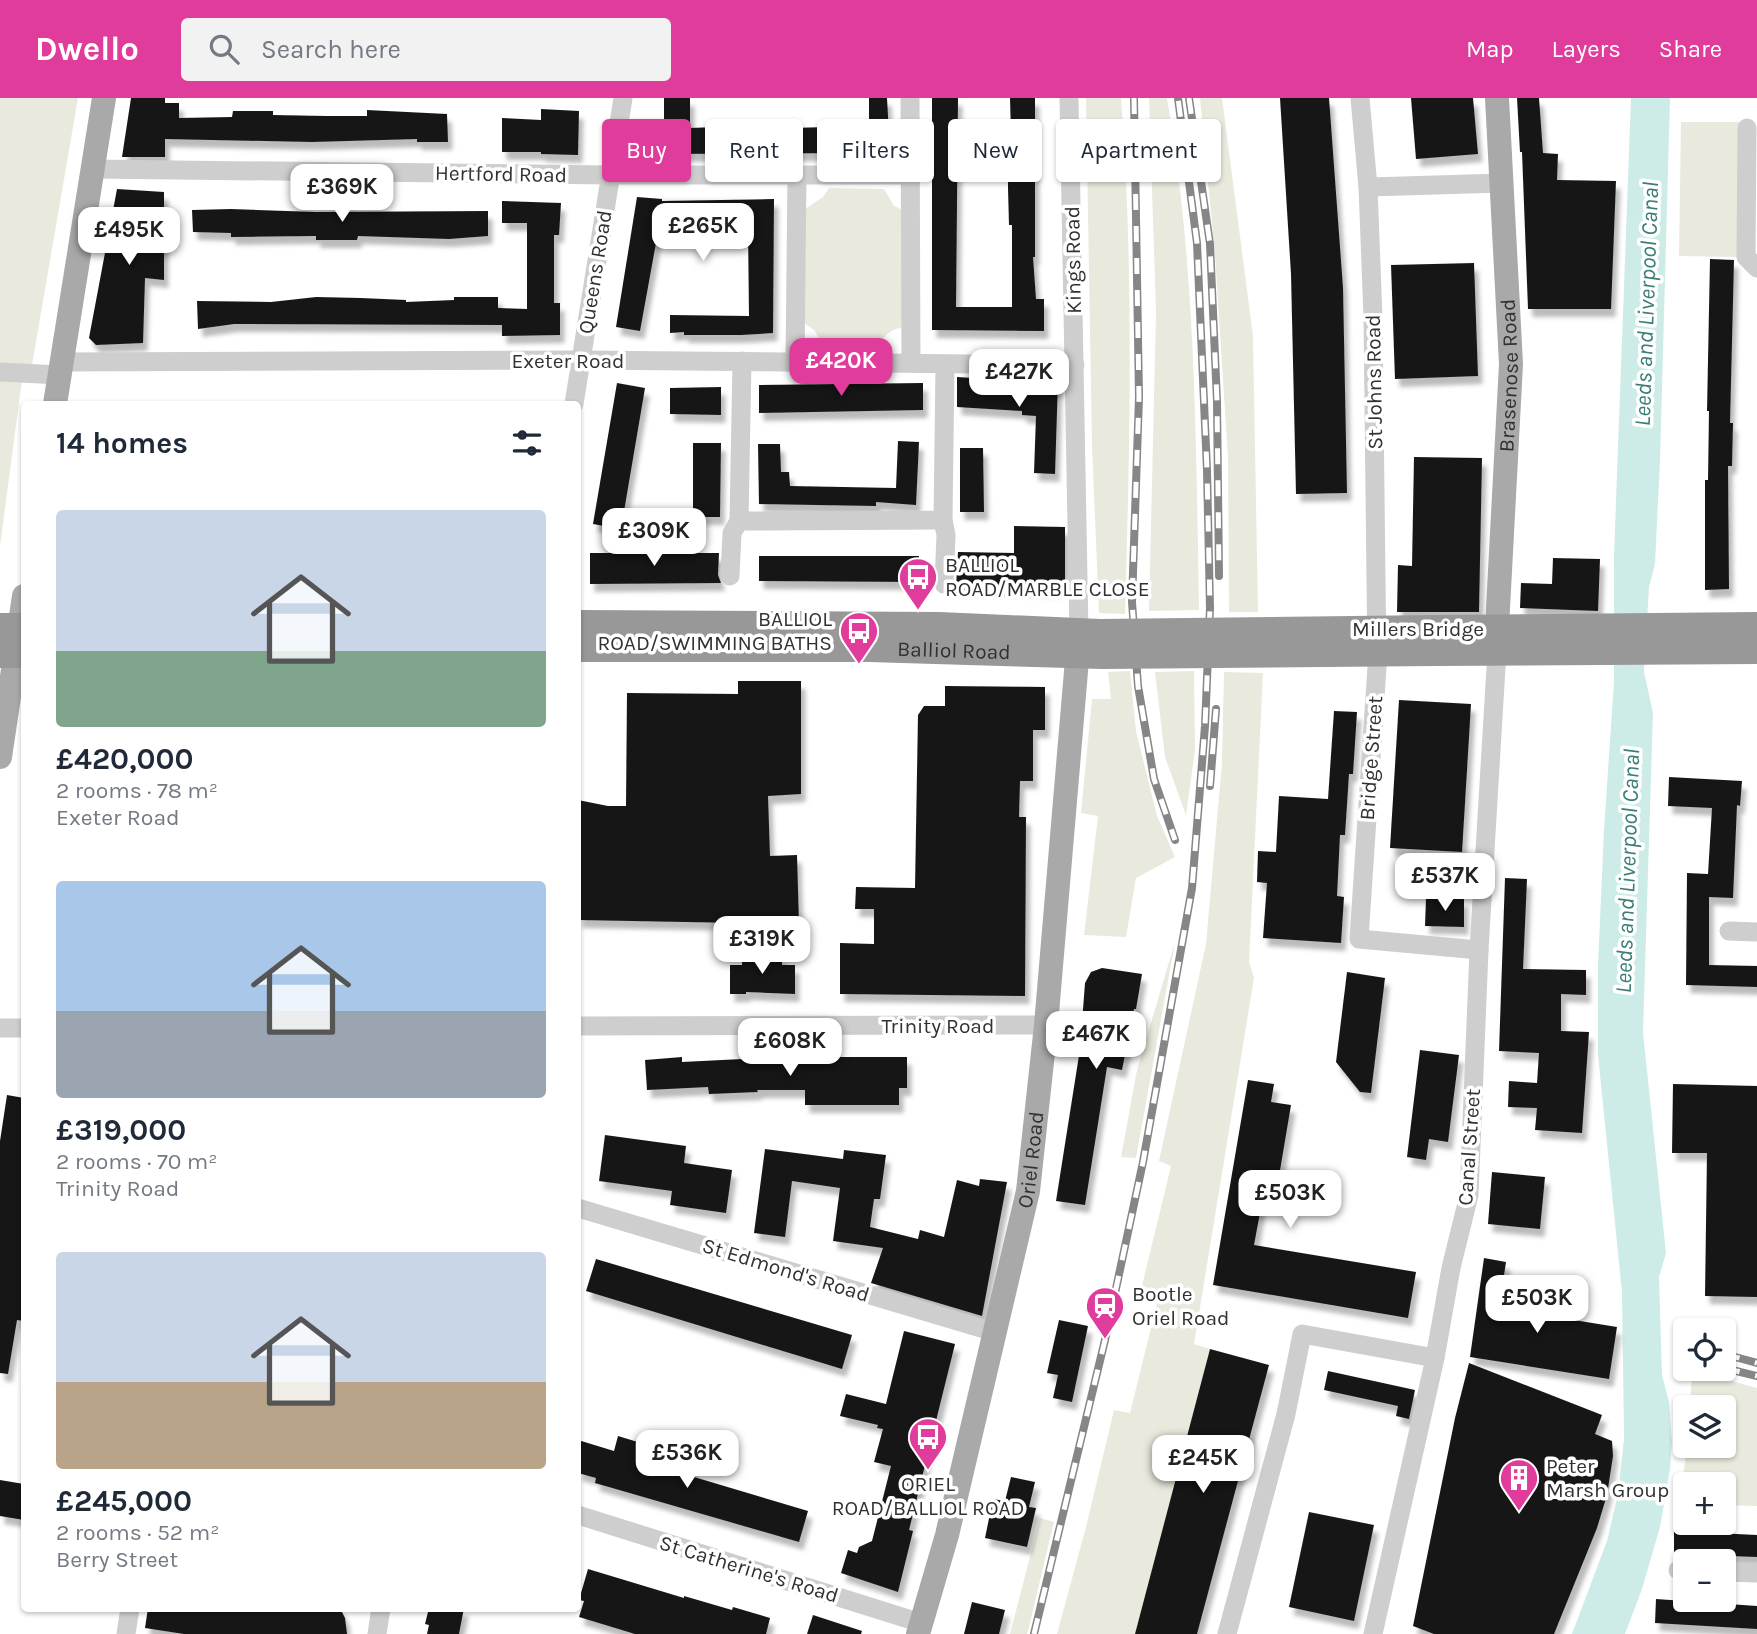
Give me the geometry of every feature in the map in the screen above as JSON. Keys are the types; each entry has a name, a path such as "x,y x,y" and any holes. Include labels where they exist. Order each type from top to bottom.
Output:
{"highway":[{"name":"Balliol Road","path":"581,624 939,626 1090,643"},
{"name":"Millers Bridge","path":"1090,643 1662,638 1757,626"},
{"name":"Millers Bridge","path":"1662,638 1757,650"},
{"name":"Balliol Road","path":"581,648 869,648 1090,643"}],"main road":[{"path":"56,401 104,98"},
{"name":"Brasenose Road","path":"1497,98 1511,364 1508,640"},
{"path":"0,757 14,641 21,610"},
{"name":"Oriel Road","path":"920,1628 947,1535 1028,1191 1090,643"}],"street":[{"name":"Queens Road","path":"620,119 623,98"},
{"path":"910,98 910,119"},
{"name":"Kings Road","path":"1069,98 1074,365 1090,643"},
{"name":"St Johns Road","path":"1360,98 1368,187 1373,317 1377,667"},
{"path":"1747,128 1746,257 1757,268"},
{"name":"Hertford Road","path":"92,169 602,175"},
{"name":"Queens Road","path":"574,401 610,182"},
{"path":"796,182 796,362"},
{"path":"909,182 911,363"},
{"path":"1368,187 1503,183"},
{"name":"Exeter Road","path":"0,372 581,360 1074,365"},
{"path":"730,576 732,533 739,521 742,362"},
{"path":"944,584 945,363"},
{"path":"739,521 943,520"},
{"name":"Canal Street","path":"1373,1634 1469,1195 1479,950 1508,640"},
{"name":"Bridge Street","path":"1377,667 1359,939 1479,950"},
{"path":"1729,931 1757,932"},
{"name":"Trinity Road","path":"581,1026 1046,1026"},
{"path":"0,1028 21,1028"},
{"name":"St Edmond's Road","path":"581,1209 994,1332"},
{"path":"1227,1634 1286,1414 1302,1334 1435,1358"},
{"name":"St Catherine's Road","path":"581,1516 920,1628"},
{"path":"1736,1572 1757,1573"},
{"path":"126,1634 129,1612"},
{"path":"377,1634 380,1612"}],"shaded area":[{"path":"0,98 78,98 32,365 0,363"},
{"path":"1086,98 1121,98 1122,119 1086,119"},
{"path":"1149,98 1167,98 1170,119 1150,119"},
{"path":"1200,98 1222,98 1253,336 1258,612 1229,612 1228,457 1208,182 1221,182 1221,119 1202,119"},
{"path":"1681,122 1740,122 1738,257 1679,256"},
{"path":"1087,182 1126,182 1129,420 1125,614 1099,613 1092,446"},
{"path":"1152,182 1179,182 1193,353 1199,610 1149,611 1156,312"},
{"path":"829,188 884,189 894,206 903,210 903,327 889,333 879,345 823,344 814,330 804,323 805,209 823,197"},
{"path":"0,379 22,380 0,546"},
{"path":"1130,671 1136,731 1157,816 1175,857 1136,878 1126,937 1084,935 1098,816 1081,813 1092,699 1111,699 1108,672"},
{"path":"1194,671 1195,750 1186,815 1165,757 1155,672"},
{"path":"1224,672 1263,673 1249,962 1254,978 1194,1344 1210,1349 1135,1634 1057,1634 1114,1410 1130,1413 1160,1292 1142,1286 1171,1166 1159,1161 1206,944 1222,763"},
{"path":"1175,942 1136,1158 1121,1157 1137,1070"},
{"path":"1691,1381 1732,1381 1757,1388 1757,1506 1736,1505 1736,1472 1684,1472 1686,1458 1736,1458 1736,1395 1691,1395"},
{"path":"1040,1518 1054,1522 1029,1627 1027,1634 1010,1634"}],"water":[{"name":"Leeds and Liverpool Canal","path":"1631,98 1670,98 1660,461 1655,564 1649,587 1644,672 1653,713 1643,1032 1666,1253 1659,1277 1662,1375 1669,1402 1672,1442 1660,1527 1642,1589 1625,1634 1572,1634 1607,1541 1618,1494 1624,1439 1622,1292 1598,1055 1598,965 1614,681 1614,555"}],"building":[{"path":"131,98 165,98 165,103 179,103 179,118 232,117 233,111 273,111 273,115 326,116 367,116 367,110 447,114 448,142 417,142 417,139 312,142 165,139 165,157 122,157"},
{"path":"664,98 690,98 690,119 664,119"},
{"path":"869,98 887,98 888,119 869,119"},
{"path":"932,98 958,98 958,119 948,119 948,182 957,182 956,307 1012,307 1012,225 1009,225 1008,182 1035,182 1033,257 1036,299 1044,299 1044,331 932,330"},
{"path":"1010,98 1035,98 1035,119 1011,119"},
{"path":"1280,98 1329,98 1343,288 1347,493 1296,494 1291,274"},
{"path":"1411,98 1473,98 1478,154 1416,159"},
{"path":"1517,98 1539,98 1543,153 1558,154 1557,180 1616,181 1611,309 1528,309 1522,152"},
{"path":"541,109 579,111 578,155 502,152 502,118 541,120"},
{"path":"705,127 705,154 691,154 691,128"},
{"path":"817,127 817,153 803,153 803,128"},
{"path":"117,189 164,192 164,280 145,278 143,343 96,345 89,338"},
{"path":"637,197 662,201 774,199 773,333 670,333 670,315 749,316 748,227 713,226 713,222 660,221 640,331 616,327"},
{"path":"502,201 561,203 559,235 554,235 554,303 560,303 560,335 502,336 502,325 234,324 198,329 197,301 271,302 316,297 406,302 454,300 454,297 498,297 498,308 527,309 527,223 502,223"},
{"path":"192,210 316,212 488,211 488,236 449,239 358,236 357,240 316,240 316,236 231,237 231,233 193,232"},
{"path":"1710,259 1734,260 1730,423 1733,423 1732,466 1728,466 1729,589 1705,590 1705,480 1708,480"},
{"path":"1474,263 1478,376 1395,379 1391,265"},
{"path":"957,377 1058,380 1055,474 1034,473 1036,416 1022,415 1022,411 957,407"},
{"path":"617,383 645,388 621,529 593,524"},
{"path":"923,383 923,410 759,413 759,385"},
{"path":"721,387 721,415 670,414 670,388"},
{"path":"898,441 919,442 916,505 876,502 876,506 759,504 758,444 780,444 781,472 789,472 790,486 896,488"},
{"path":"693,443 721,443 720,517 693,517"},
{"path":"960,448 983,448 984,512 960,512"},
{"path":"1414,457 1482,458 1479,612 1397,612 1398,565 1412,566"},
{"path":"1014,526 1065,527 1065,585 1059,589 956,587 958,552 1014,553"},
{"path":"590,553 719,553 718,575 721,583 590,584"},
{"path":"759,556 919,556 919,582 759,581"},
{"path":"1553,558 1600,559 1598,611 1520,608 1521,583 1552,584"},
{"path":"738,681 801,681 801,794 768,796 770,856 797,855 799,924 581,920 581,801 608,806 626,806 627,693 738,694"},
{"path":"945,686 1045,687 1045,730 1033,730 1033,781 1020,781 1019,817 1026,817 1025,996 840,994 840,943 874,944 874,909 855,909 856,887 915,888 918,715 924,706 945,706"},
{"path":"1399,700 1471,704 1462,852 1390,848"},
{"path":"1334,711 1357,712 1345,835 1340,835 1337,896 1344,897 1341,943 1263,938 1267,883 1257,882 1258,851 1276,852 1279,796 1328,799"},
{"path":"1669,777 1742,781 1740,806 1737,805 1733,898 1709,897 1709,965 1757,966 1757,987 1686,985 1687,873 1708,874 1712,808 1668,806"},
{"path":"1505,878 1527,879 1523,969 1586,970 1586,995 1561,994 1561,1031 1589,1032 1582,1133 1535,1130 1537,1108 1508,1107 1509,1081 1537,1083 1539,1053 1499,1051"},
{"path":"1426,898 1464,899 1464,927 1425,926"},
{"path":"742,956 782,956 782,965 795,965 795,994 730,994 730,965 742,965"},
{"path":"1102,968 1142,974 1122,1070 1107,1067 1085,1205 1056,1201 1080,1049 1085,983 1091,972"},
{"path":"1347,972 1385,978 1371,1093 1360,1092 1336,1062"},
{"path":"1420,1050 1459,1055 1448,1142 1429,1139 1426,1160 1407,1157"},
{"path":"682,1057 682,1062 780,1057 907,1057 907,1088 899,1088 899,1105 805,1105 805,1090 709,1094 708,1087 647,1090 645,1060"},
{"path":"1248,1080 1274,1084 1271,1102 1291,1105 1276,1194 1264,1191 1254,1245 1416,1272 1408,1318 1213,1285"},
{"path":"1673,1084 1757,1086 1757,1297 1705,1296 1707,1153 1672,1153"},
{"path":"7,1095 21,1097 21,1321 17,1320 8,1374 0,1373 0,1141"},
{"path":"605,1135 686,1146 684,1163 732,1170 726,1213 670,1205 672,1191 599,1181"},
{"path":"765,1149 843,1159 844,1150 886,1155 880,1199 874,1199 870,1227 918,1239 920,1230 944,1237 957,1180 979,1186 980,1179 1007,1182 982,1316 871,1283 883,1248 833,1241 840,1188 792,1181 785,1237 754,1233"},
{"path":"1492,1172 1545,1177 1540,1229 1488,1224"},
{"path":"1484,1258 1506,1262 1499,1308 1617,1327 1609,1379 1470,1357"},
{"path":"596,1259 852,1335 842,1369 586,1291"},
{"name":"Bootle Oriel Road","path":"1059,1320 1088,1326 1072,1402 1053,1398 1058,1375 1047,1373"},
{"path":"904,1331 955,1344 909,1530 913,1531 898,1592 841,1573 848,1550 857,1553 859,1547 872,1541 891,1466 874,1462 883,1429 877,1428 878,1425 840,1416 846,1394 886,1404"},
{"path":"1210,1349 1269,1365 1197,1634 1135,1634"},
{"name":"Peter Marsh Group","path":"1469,1363 1602,1415 1595,1434 1612,1441 1613,1456 1607,1495 1597,1528 1554,1634 1434,1634 1413,1626 1455,1418"},
{"path":"1328,1371 1415,1390 1409,1419 1396,1416 1398,1406 1324,1390"},
{"path":"618,1436 641,1443 637,1460 808,1511 799,1542 595,1483 596,1478 581,1474 581,1441 614,1451"},
{"path":"1011,1477 1035,1482 1029,1507 1036,1508 1027,1547 985,1538 993,1499 1005,1501"},
{"path":"0,1480 21,1484 21,1520 0,1516"},
{"path":"1309,1512 1374,1525 1354,1621 1289,1607"},
{"path":"1674,1535 1757,1535 1757,1557 1736,1556 1736,1549 1674,1549"},
{"path":"588,1569 684,1598 732,1610 733,1607 770,1618 766,1634 635,1634 579,1617 584,1601 581,1600"},
{"path":"1656,1599 1673,1600 1673,1612 1736,1612 1736,1605 1757,1606 1757,1629 1655,1623"},
{"path":"972,1602 1005,1610 999,1634 964,1634"},
{"path":"147,1612 342,1612 347,1634 184,1634 145,1628"},
{"path":"428,1612 463,1612 459,1634 427,1634 429,1625 425,1624"},
{"path":"813,1615 862,1631 861,1634 807,1634"}],"railway":[{"path":"1134,98 1139,397 1132,602 1138,686 1154,779 1175,840"},
{"path":"1034,1634 1105,1340 1143,1162 1192,888 1205,726 1210,608 1197,243 1178,98"},
{"path":"1189,98 1210,244 1217,401 1219,576"},
{"path":"1210,786 1216,709"},
{"path":"1736,1357 1757,1363"},
{"path":"1736,1371 1757,1376"}],"place":[{"name":"BALLIOL ROAD/MARBLE CLOSE","path":"918,611"},
{"name":"BALLIOL ROAD/SWIMMING BATHS","path":"859,665"},
{"name":"Bootle Oriel Road","path":"1105,1340"},
{"name":"ORIEL ROAD/BALLIOL ROAD","path":"928,1471"},
{"name":"Peter Marsh Group","path":"1519,1512"}]}
